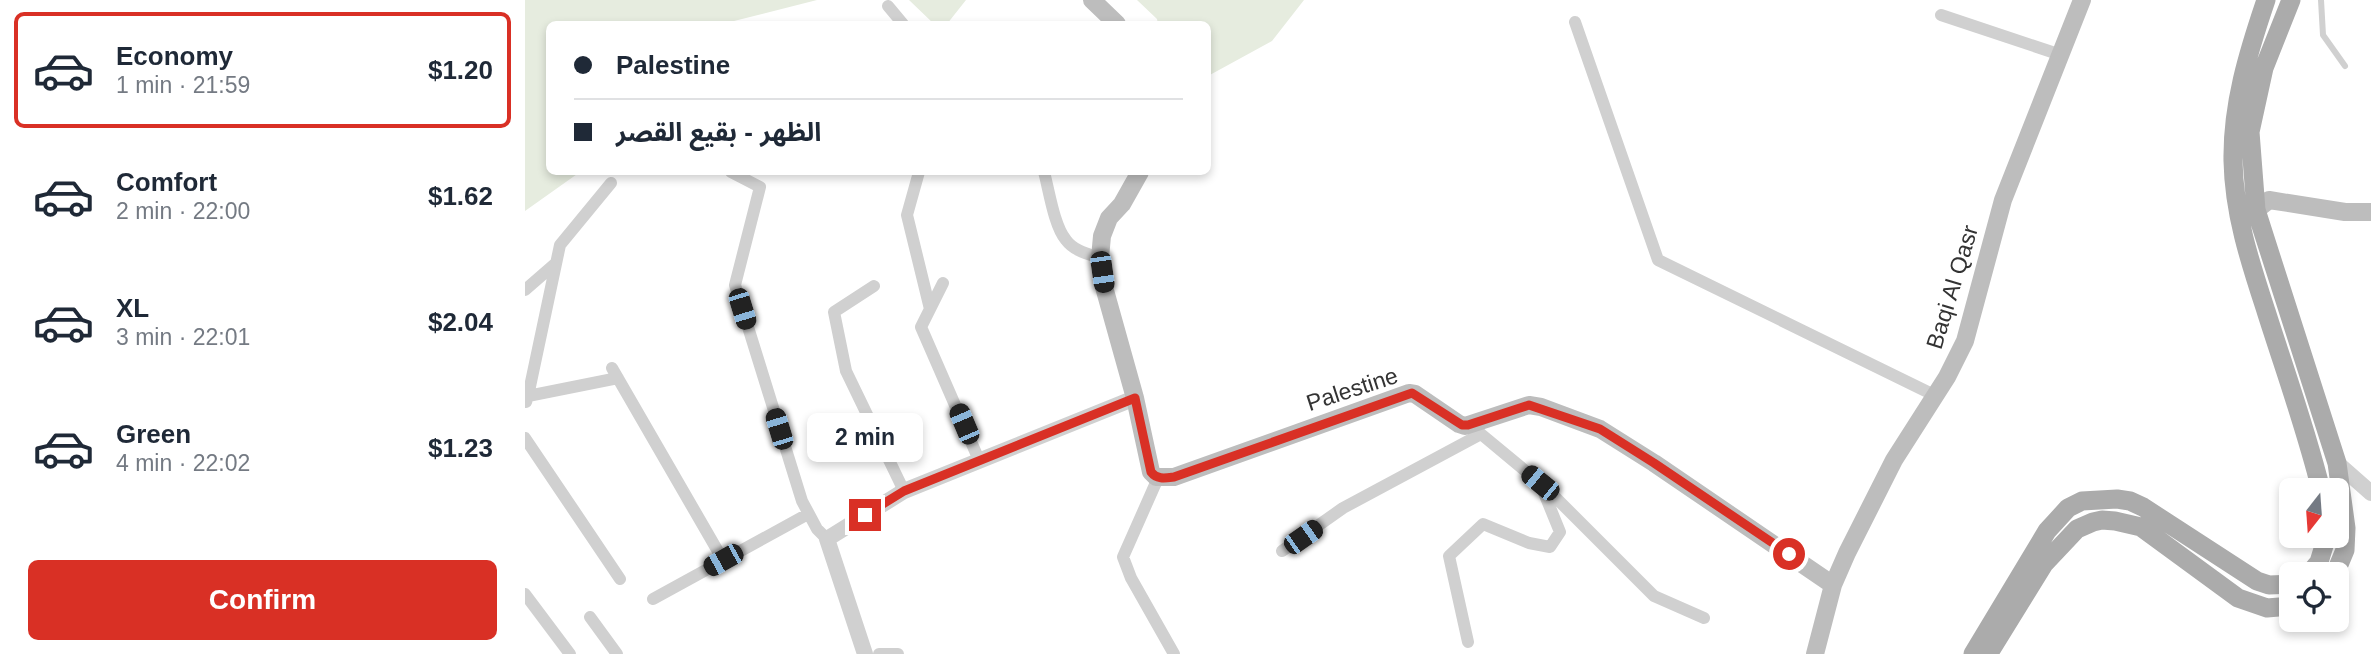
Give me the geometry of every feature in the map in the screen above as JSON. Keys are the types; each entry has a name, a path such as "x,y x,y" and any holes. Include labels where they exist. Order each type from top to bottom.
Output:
{"main road":[{"path":"1092,0 1114,21"},
{"name":"Baqi Al Qasr","path":"1815,654 1833,585 1894,460 1935,396 1965,341 2003,200 2082,0"},
{"path":"2266,0 2248,54 2234,125 2233,162 2237,209 2244,247 2295,400 2318,478"},
{"path":"2291,0 2265,68 2250,132 2256,210 2337,463 2346,528 2345,550 2340,562"},
{"path":"1138,175 1122,204 1109,218 1102,236 1100,258 1104,287 1135,398 1151,472 1158,478"},
{"path":"2256,210 2269,200 2345,212 2371,212"},
{"name":"Palestine","path":"1158,478 1174,477 1409,393 1415,394 1459,424 1475,430"},
{"path":"1475,430 1529,405 1600,429 1833,585"},
{"path":"1973,654 2047,531 2068,508 2082,501 2130,501 2164,518 2257,581 2279,585"},
{"path":"1988,654 2044,564 2069,536 2092,522 2115,521 2141,527 2238,598 2267,608 2279,607"}],"street":[{"path":"888,6 901,21"},
{"path":"1941,15 2061,55"},
{"path":"1575,22 1658,260 1935,396"},
{"path":"737,175 760,187 734,285 802,501 817,529 827,539 865,654"},
{"path":"918,175 907,215 930,309"},
{"path":"1045,175 1065,240 1077,250 1100,258"},
{"path":"611,183 560,246 527,400 615,373 723,560"},
{"path":"525,290 557,263"},
{"path":"943,283 921,327 979,460"},
{"path":"874,286 834,312 846,371 904,491"},
{"path":"827,539 904,491 1135,398"},
{"path":"1282,551 1343,508 1475,430 1540,483 1654,596 1704,618"},
{"path":"525,438 619,579"},
{"path":"2337,463 2371,493"},
{"path":"1158,478 1123,556 1131,578 1174,654"},
{"path":"1468,642 1449,556 1483,524 1529,543 1550,547 1560,532 1540,483"},
{"path":"653,599 808,514"},
{"path":"525,594 570,654"},
{"path":"590,617 617,654"},
{"path":"879,654 898,654"}],"lane":[{"path":"2321,0 2323,35 2346,66"}],"shaded area":[{"path":"525,0 817,0 734,21 546,21 546,175 576,175 525,211"},
{"path":"909,0 966,0 949,21 931,21"},
{"path":"1137,0 1304,0 1272,41 1211,74 1211,21 1157,19"}],"route":[{"path":"865,515 904,491 1135,398 1151,472 1158,478 1163,478 1174,477 1412,393 1462,425 1529,405 1600,429 1789,554"}]}
